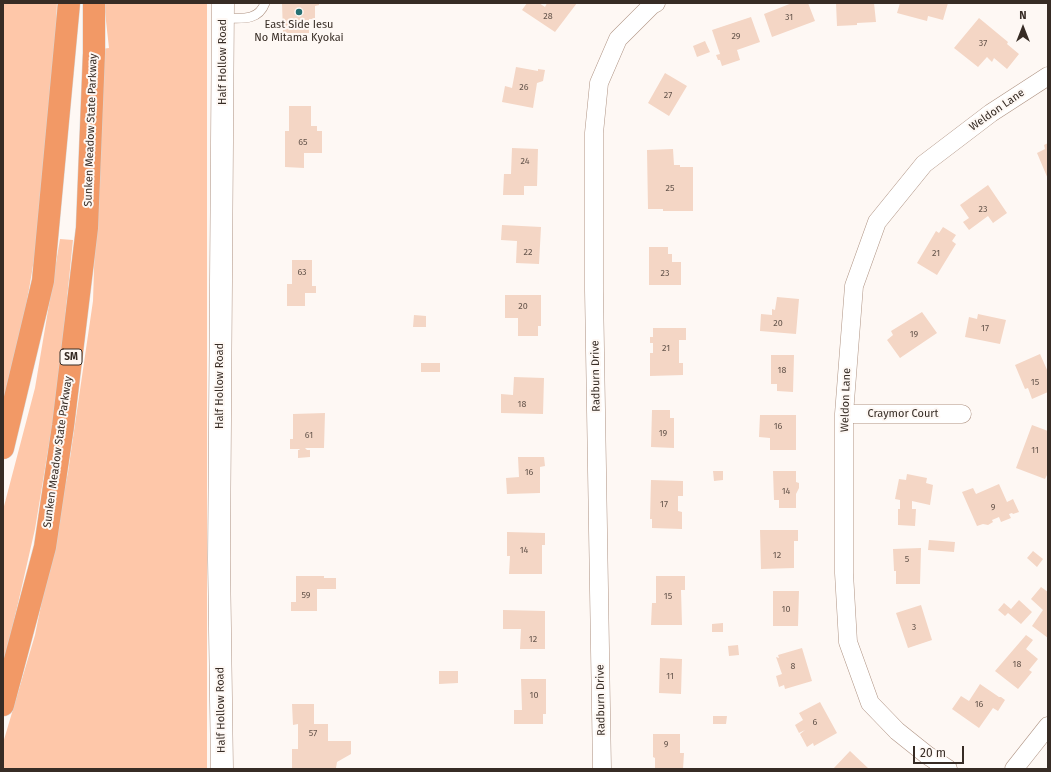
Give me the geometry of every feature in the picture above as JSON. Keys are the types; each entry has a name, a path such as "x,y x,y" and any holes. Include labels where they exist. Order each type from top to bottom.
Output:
{"highway":[{"path":"3,448 43,281 69,3"},
{"name":"Sunken Meadow State Parkway","path":"3,705 45,547 63,426 87,228 94,53 94,3"}],"street":[{"name":"Radburn Drive","path":"602,769 594,298 594,133 599,83 618,39 652,5 656,3"},
{"name":"Half Hollow Road","path":"222,769 219,559 223,11"},
{"name":"Weldon Lane","path":"948,769 927,755 897,730 870,703 848,642 844,573 844,414 854,286 877,222 924,164 991,113 1048,76"},
{"name":"Craymor Court","path":"844,414 962,414"},
{"path":"1014,769 1048,726"}],"lane":[{"path":"223,11 254,17 262,10 265,3"}],"shaded area":[{"path":"3,3 57,3 50,126 43,199 20,341 3,425"},
{"path":"104,3 207,3 207,769 3,769 3,743 35,635 68,472 93,301 101,49 109,48"},
{"path":"60,239 73,240 57,396 35,529 3,669 3,510 35,388"}],"building":[{"name":"East Side Iesu No Mitama Kyokai","path":"282,3 319,3 319,5 315,6 315,19 309,19 309,33 283,33"},
{"path":"527,3 539,3 545,7 547,3 577,3 555,32 522,10"},
{"path":"792,3 808,3 815,21 772,37 764,14"},
{"path":"836,3 874,3 876,22 837,26"},
{"path":"900,3 948,3 943,20 928,16 927,21 897,13"},
{"path":"751,17 760,42 737,50 740,60 722,66 716,55 720,54 712,30"},
{"path":"979,18 1008,42 1007,44 1019,54 1007,69 994,58 992,62 987,57 978,67 954,48"},
{"path":"705,41 710,52 697,57 693,46"},
{"path":"516,67 538,71 538,69 545,70 543,81 537,83 533,108 502,102 505,86 512,88"},
{"path":"665,73 687,86 669,116 648,103"},
{"path":"289,106 311,106 311,126 317,126 317,131 322,131 322,153 304,153 304,168 285,167 285,131 289,131"},
{"path":"1048,143 1048,179 1037,153 1045,149 1044,145"},
{"path":"512,148 538,149 537,186 524,186 524,195 503,195 504,174 511,174"},
{"path":"673,149 674,165 680,165 680,167 693,167 693,211 663,211 663,209 648,209 647,150"},
{"path":"988,185 1007,213 993,223 988,216 969,230 963,222 969,218 960,205"},
{"path":"502,225 541,227 539,264 516,263 517,241 501,240"},
{"path":"943,227 956,235 952,241 956,244 937,275 917,263 936,231 939,233"},
{"path":"649,247 668,247 668,254 672,254 672,262 681,262 681,285 649,285"},
{"path":"292,260 312,260 312,286 316,286 316,293 305,293 305,306 287,306 287,284 292,284"},
{"path":"505,295 541,295 541,326 538,326 538,336 518,336 518,318 505,318"},
{"path":"777,297 799,299 796,334 760,331 761,314 772,315 772,309 775,310"},
{"path":"922,312 937,333 900,358 887,340 893,335 891,331"},
{"path":"978,314 1006,320 1000,344 965,337 969,317 977,319"},
{"path":"414,315 426,316 426,327 413,327"},
{"path":"653,328 686,328 686,340 679,340 679,363 683,363 683,375 650,376 650,353 653,353 653,343 650,343 650,337 653,337"},
{"path":"1040,354 1048,372 1048,392 1032,399 1028,388 1025,389 1015,365"},
{"path":"771,355 794,355 793,392 777,391 777,384 771,384"},
{"path":"421,363 440,363 440,372 421,372"},
{"path":"514,377 544,378 543,414 501,413 501,394 513,395"},
{"path":"652,410 670,410 670,418 674,418 674,448 651,447"},
{"path":"325,413 324,448 305,448 310,450 310,457 298,458 298,450 300,450 290,449 290,439 293,439 293,414"},
{"path":"760,415 796,415 796,450 770,450 770,438 759,437"},
{"path":"1032,425 1048,431 1048,473 1045,479 1016,468"},
{"path":"518,457 544,457 545,466 540,467 540,493 507,494 506,478 519,477"},
{"path":"713,471 723,471 723,480 714,481"},
{"path":"773,471 796,471 796,482 799,483 799,488 796,494 796,508 779,508 779,500 774,500"},
{"path":"907,474 927,478 926,483 933,485 930,505 912,501 912,509 916,509 915,526 898,525 898,509 900,509 900,500 895,499 899,479 906,480"},
{"path":"651,480 683,481 683,496 678,496 678,511 682,512 682,529 652,528 652,519 650,519"},
{"path":"999,484 1007,502 1013,499 1019,512 1009,514 1011,518 1001,522 999,517 992,520 993,522 988,525 983,524 977,526 962,492 973,488 976,494"},
{"path":"760,530 798,530 798,541 794,541 794,568 761,569"},
{"path":"507,532 545,533 545,545 542,545 542,574 509,574 510,556 507,556"},
{"path":"929,540 955,542 954,552 928,550"},
{"path":"921,548 920,584 896,584 893,549"},
{"path":"1033,551 1043,559 1037,567 1027,558"},
{"path":"296,576 324,576 324,578 336,578 336,589 317,589 317,611 291,611 291,602 296,602"},
{"path":"656,576 685,576 685,590 681,590 682,625 651,625 652,603 656,603"},
{"path":"1041,587 1048,592 1048,638 1032,626 1043,610 1031,599"},
{"path":"773,591 799,591 798,626 773,626"},
{"path":"1019,600 1032,612 1021,624 1008,613 1005,616 998,610 1004,603 1011,609"},
{"path":"921,605 932,640 908,648 896,613"},
{"path":"503,610 545,611 545,649 520,649 521,629 503,629"},
{"path":"723,623 723,632 712,632 712,624"},
{"path":"1026,635 1033,640 1026,649 1038,659 1029,670 1032,672 1018,689 995,671"},
{"path":"738,645 739,655 729,656 728,646"},
{"path":"802,648 812,681 785,689 784,685 779,687 776,676 782,674 776,657 779,658 778,655"},
{"path":"660,658 682,659 681,694 659,693"},
{"path":"439,671 458,671 458,683 439,684"},
{"path":"521,679 546,679 546,714 543,714 543,724 514,724 514,710 522,710"},
{"path":"980,684 1005,700 998,711 993,708 979,728 952,709 961,696 969,701"},
{"path":"820,702 837,733 814,746 813,743 807,747 800,734 805,730 799,733 795,725 803,720 799,713"},
{"path":"292,704 314,704 314,724 328,724 328,741 351,741 351,754 337,762 336,768 292,768 292,749 298,749 298,724 293,725"},
{"path":"713,716 727,716 726,724 713,724"},
{"path":"653,734 680,734 680,753 684,753 683,769 655,769 655,758 653,757"},
{"path":"850,751 869,769 833,769"}],"place":[{"name":"East Side Iesu No Mitama Kyokai","path":"299,12"}]}
